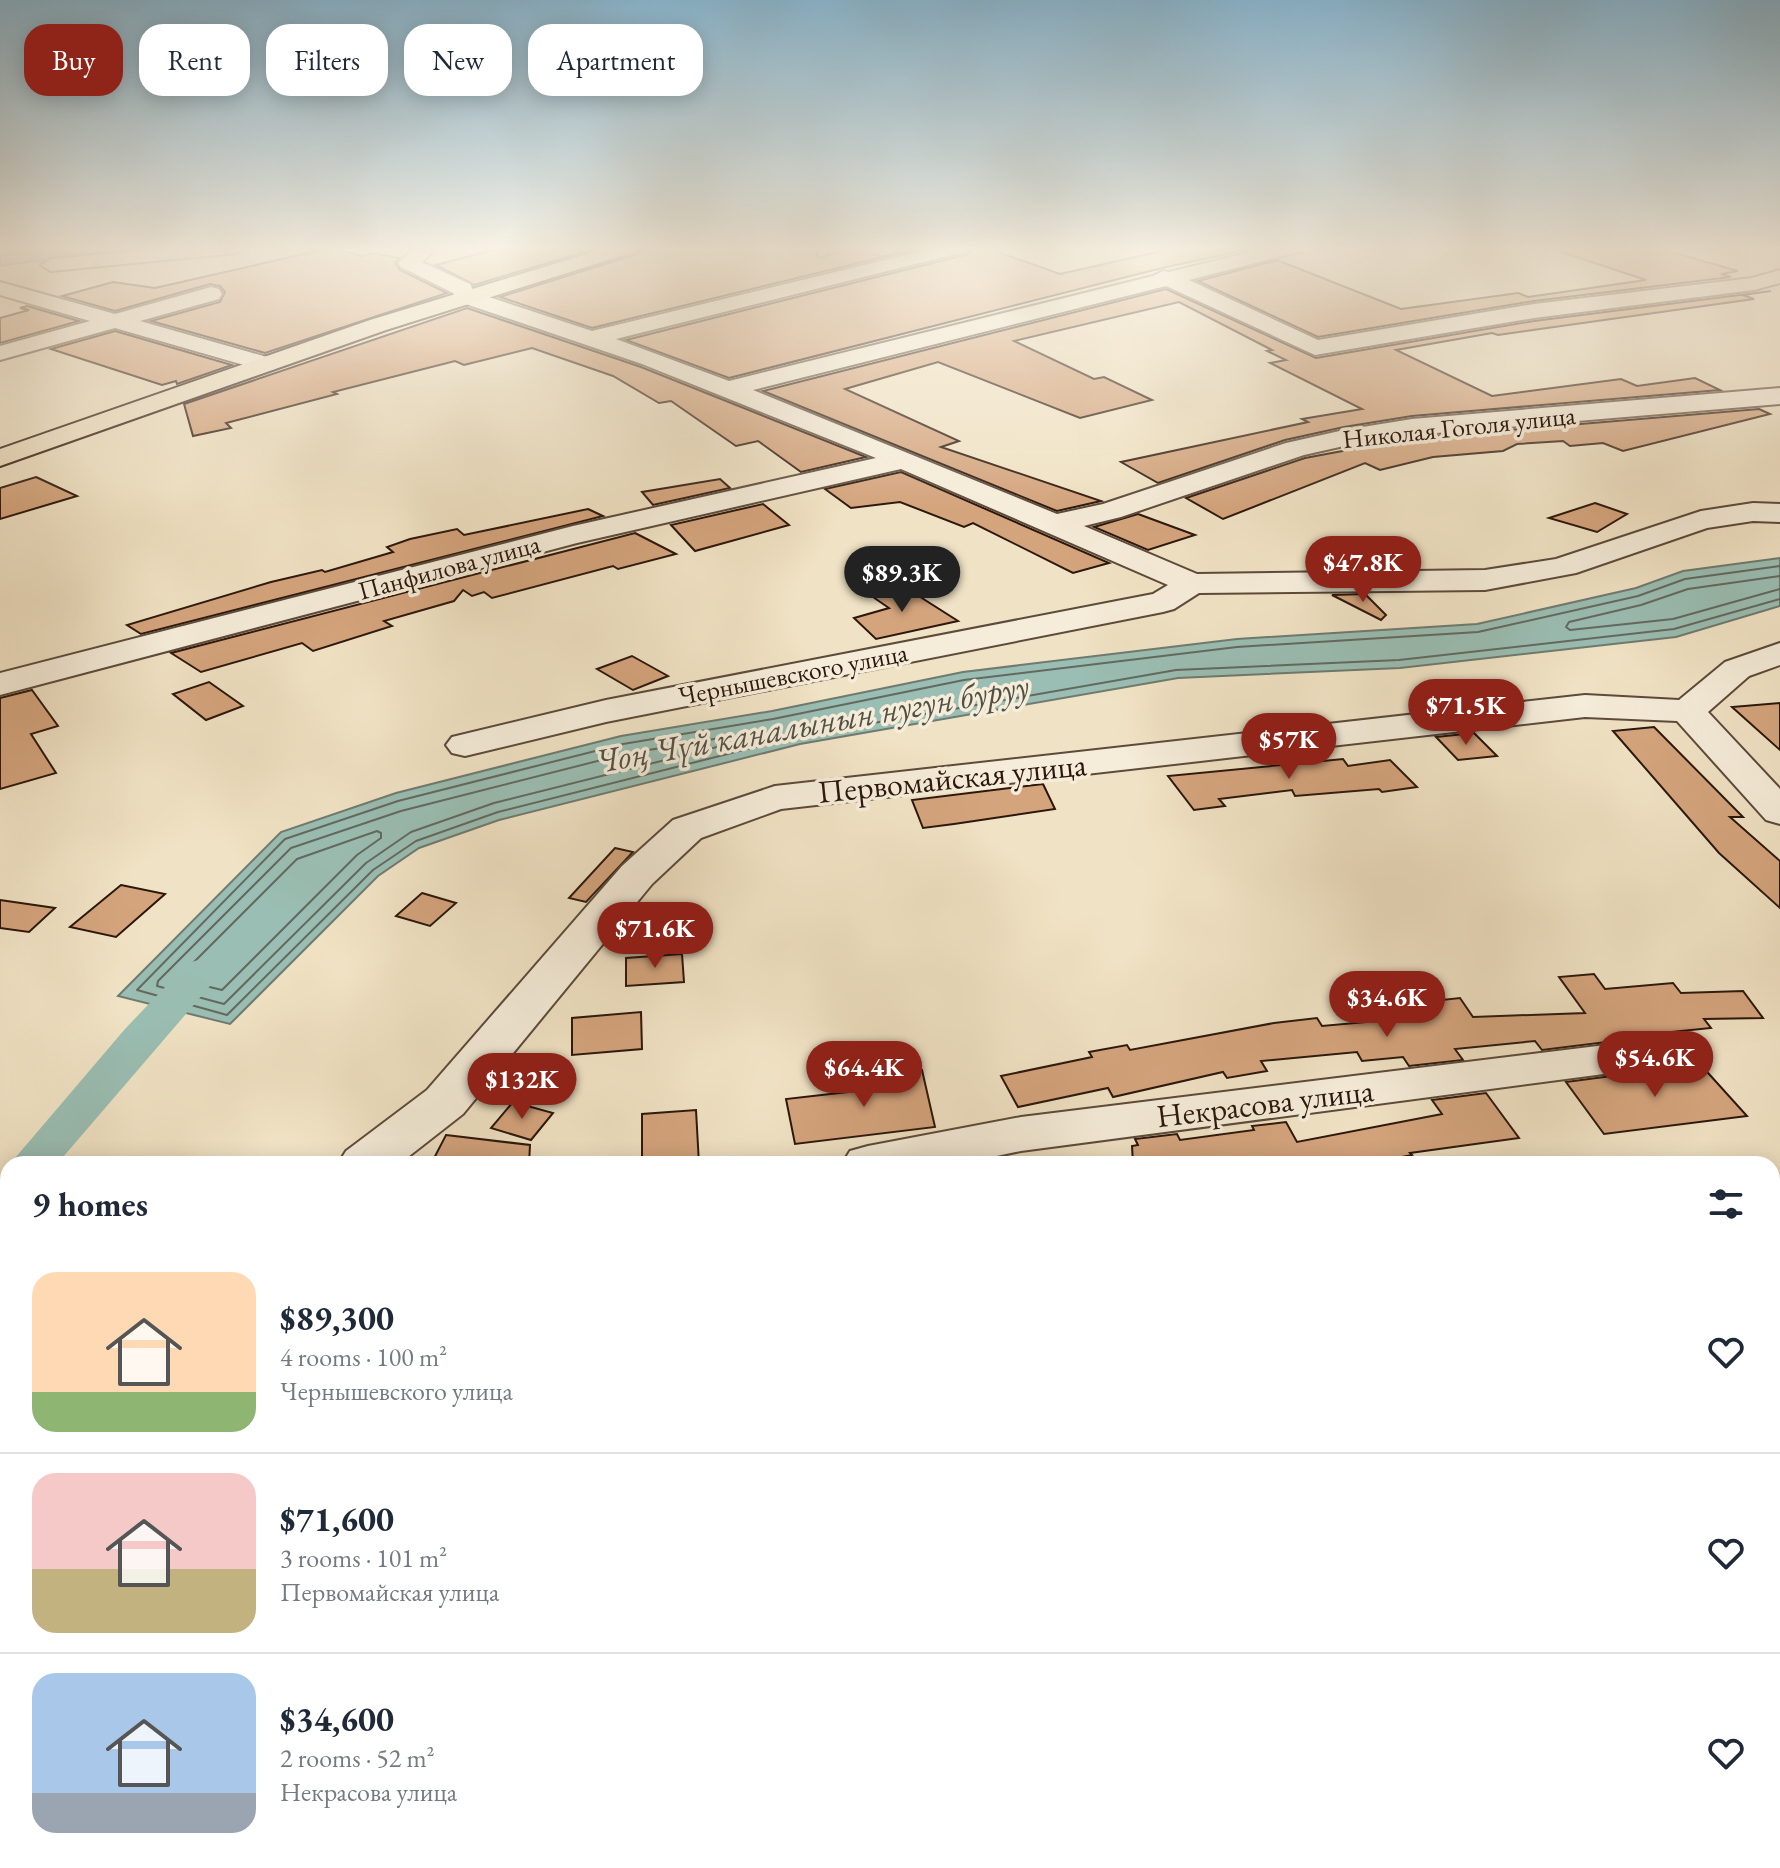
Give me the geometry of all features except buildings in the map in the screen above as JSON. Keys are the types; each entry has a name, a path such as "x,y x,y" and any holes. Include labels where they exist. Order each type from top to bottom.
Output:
{"main road":[{"path":"0,458 353,334"}],"street":[{"path":"0,353 66,334"},
{"path":"163,334 265,364"},
{"path":"586,334 729,388 1192,584"},
{"path":"595,337 607,334"},
{"path":"729,388 939,334"},
{"path":"1287,334 1315,348 1397,334"},
{"name":"Николая Гоголя улица","path":"1054,524 1111,511 1296,449 1344,438 1412,427 1780,396"},
{"name":"Панфилова улица","path":"0,684 573,535 900,461"},
{"name":"Чернышевского улица","path":"465,745 606,711 1163,602 1192,584 1485,580 1531,574 1576,563 1706,517 1780,513"},
{"path":"1780,653 1737,669 1687,711 1780,812"},
{"name":"Первомайская улица","path":"374,1156 445,1102 637,875 687,829 775,798 1585,706 1687,711"},
{"name":"Некрасова улица","path":"909,1156 1021,1134 1663,1053"}],"water":[{"path":"1780,558 1780,606 1676,637 1400,668 1178,678 800,744 499,820 419,848 378,876 230,1024 118,996 281,832 396,793 621,736 772,711 963,672 1237,639 1477,624 1636,588 1683,571"}],"waterway":[{"name":"Чоң Чүй каналынын нугун буруу","path":"39,1156 202,971"}]}
